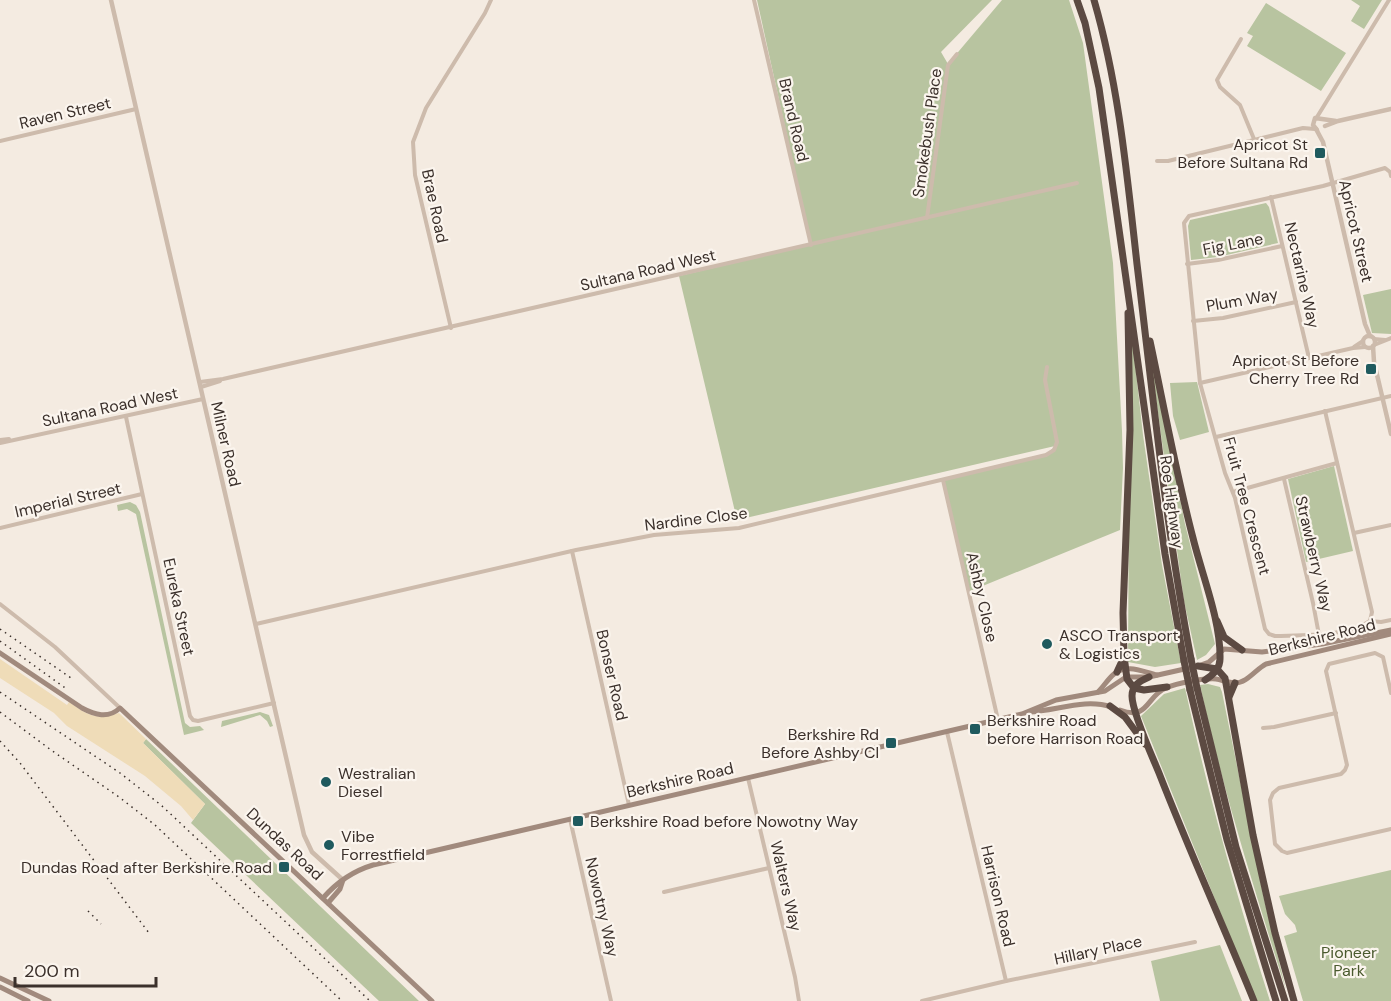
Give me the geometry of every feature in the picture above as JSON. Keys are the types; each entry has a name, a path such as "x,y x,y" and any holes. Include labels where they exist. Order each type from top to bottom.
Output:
{"highway":[{"name":"Roe Highway","path":"1077,0 1085,23 1100,88 1165,554 1188,660"},
{"name":"Roe Highway","path":"1094,0 1108,52 1119,108 1166,510 1193,689 1227,840 1276,1001"},
{"path":"1128,284 1131,419 1123,602 1124,656 1121,670 1134,687 1144,690 1167,687"},
{"path":"1141,297 1174,464 1214,615 1220,662 1217,669 1205,680"},
{"path":"1214,615 1224,637 1242,650"},
{"path":"1198,666 1217,669 1226,681 1253,835 1275,933 1294,1001"},
{"path":"1149,677 1134,687 1132,698 1136,713 1254,1001"},
{"path":"1228,701 1235,683"},
{"name":"Roe Highway","path":"1193,689 1236,847 1285,1001"},
{"path":"1110,706 1125,717 1150,751"}],"main road":[{"name":"Berkshire Road","path":"323,898 336,884 354,872 373,865 998,720 1056,700 1109,690 1126,677 1149,677 1198,666 1209,662 1219,652 1229,648 1262,652 1391,630"},
{"name":"Berkshire Road","path":"1235,683 1245,680 1256,669 1266,664 1391,634"},
{"path":"0,653 94,714 109,714 120,708"},
{"name":"Berkshire Road","path":"1121,670 1134,669 1162,675"},
{"path":"1096,693 1121,670"},
{"path":"1136,713 1167,687 1205,680 1235,683"},
{"name":"Berkshire Road","path":"1026,712 1045,712 1086,704 1101,704 1124,712 1136,713"},
{"name":"Dundas Road","path":"120,708 432,1001"},
{"name":"Berkshire Road","path":"328,903 340,889 343,880"},
{"path":"0,978 49,1001"},
{"path":"0,987 28,1001"}],"street":[{"name":"Milner Road","path":"111,0 307,844 317,858 343,880"},
{"name":"Brae Road","path":"451,328 415,176 413,142 426,108 491,0"},
{"name":"Brand Road","path":"754,0 811,245"},
{"path":"1303,128 1316,129 1321,122 1321,108 1389,0"},
{"path":"1241,39 1217,80 1220,87 1240,105 1254,139"},
{"name":"Smokebush Place","path":"927,218 948,65 957,54"},
{"name":"Raven Street","path":"0,141 136,109"},
{"path":"1156,161 1168,161 1321,122 1338,121 1391,109"},
{"name":"Apricot Street","path":"1321,122 1316,129 1323,142"},
{"name":"Apricot Street","path":"1321,122 1323,142 1391,434"},
{"name":"Fruit Tree Crescent","path":"1391,176 1385,168 1323,186 1189,216 1184,223 1200,383 1225,473 1233,492 1265,629 1269,634 1275,636 1318,634 1364,626 1371,621 1391,620"},
{"name":"Sultana Road West","path":"200,385 1077,183"},
{"name":"Nectarine Way","path":"1271,196 1308,358"},
{"name":"Fig Lane","path":"1187,264 1218,260 1282,246"},
{"name":"Plum Way","path":"1193,321 1223,318 1296,302"},
{"path":"1200,383 1388,339"},
{"name":"Nardine Close","path":"256,624 572,551 654,535 739,528 1046,455 1054,450 1057,439 1045,380 1047,367"},
{"path":"1216,437 1391,396"},
{"name":"Sultana Road West","path":"0,441 22,439 203,399"},
{"path":"1325,411 1372,612 1371,621"},
{"name":"Eureka Street","path":"126,417 190,716 193,720 198,721 274,703"},
{"path":"1233,492 1337,462"},
{"name":"Strawberry Way","path":"1284,479 1318,634"},
{"name":"Ashby Close","path":"943,480 998,720"},
{"name":"Imperial Street","path":"0,528 142,494"},
{"path":"1354,533 1391,525"},
{"name":"Bonser Road","path":"572,551 629,805"},
{"name":"Dundas Road","path":"0,604 55,647 120,708"},
{"path":"1391,693 1383,657 1380,654 1375,653 1332,663 1326,671 1347,765 1345,770 1341,774 1279,788 1270,800 1275,844 1282,851 1289,853 1391,829"},
{"path":"1263,728 1336,713"},
{"name":"Harrison Road","path":"947,732 1006,981"},
{"name":"Walters Way","path":"748,778 799,1001"},
{"name":"Nowotny Way","path":"570,819 611,1001"},
{"path":"664,892 769,868"},
{"name":"Hillary Place","path":"1006,981 1195,942"},
{"path":"922,1001 1006,981"}],"green space":[{"path":"757,0 992,0 941,52 948,64 1002,0 1069,0 1083,43 1113,263 1123,468 1120,530 968,592 943,480 1046,455 1055,446 737,520 679,276 811,245"},
{"path":"1351,0 1382,0 1364,29 1351,21 1360,6"},
{"path":"1266,3 1346,53 1321,91 1247,46 1253,36 1247,33"},
{"path":"1266,203 1278,243 1218,257 1191,260 1188,226 1190,220"},
{"path":"1391,289 1391,334 1372,333 1363,295"},
{"path":"1130,318 1143,435 1162,565 1181,663 1155,667 1128,662"},
{"path":"1147,333 1185,524 1215,644 1206,655 1197,660 1184,601"},
{"path":"1197,382 1209,432 1180,440 1173,416 1170,383"},
{"path":"1334,466 1353,551 1306,562 1288,479"},
{"path":"130,502 136,505 140,512 185,723 190,727 200,726 204,730 184,735 136,514 127,509 118,511 117,505"},
{"path":"1200,685 1220,687 1222,692 1264,899 1286,990 1218,762"},
{"path":"1185,688 1224,846 1270,1001 1256,1001 1141,716 1164,694"},
{"path":"260,712 269,715 273,726 270,727 260,715 221,727 222,721"},
{"path":"146,739 419,1001 379,1001 191,823 205,804 143,743"},
{"name":"Pioneer Park","path":"1391,870 1391,1001 1303,1001 1284,936 1297,932 1295,925 1285,914 1279,896"},
{"path":"1220,945 1242,1001 1160,1001 1151,961"}],"sand":[{"path":"0,659 67,705 69,702 87,713 98,716 119,713 146,739 143,743 205,804 193,820 181,806 145,776 67,726 54,713 0,678"}],"railway":[{"path":"0,629 74,680"},
{"path":"0,641 68,690"},
{"path":"0,692 120,773 161,805 370,1001"},
{"path":"0,712 155,825 342,1001"},
{"path":"0,741 20,763 149,933"},
{"path":"88,911 101,924"}],"place":[{"name":"Apricot St Before Sultana Rd","path":"1320,153"},
{"name":"Apricot St Before Cherry Tree Rd","path":"1371,369"},
{"name":"ASCO Transport & Logistics","path":"1047,644"},
{"name":"Berkshire Road before Harrison Road","path":"975,729"},
{"name":"Berkshire Rd Before Ashby Cl","path":"891,743"},
{"name":"Westralian Diesel","path":"326,782"},
{"name":"Berkshire Road before Nowotny Way","path":"578,821"},
{"name":"Vibe Forrestfield","path":"329,845"},
{"name":"Dundas Road after Berkshire Road","path":"284,867"}]}
